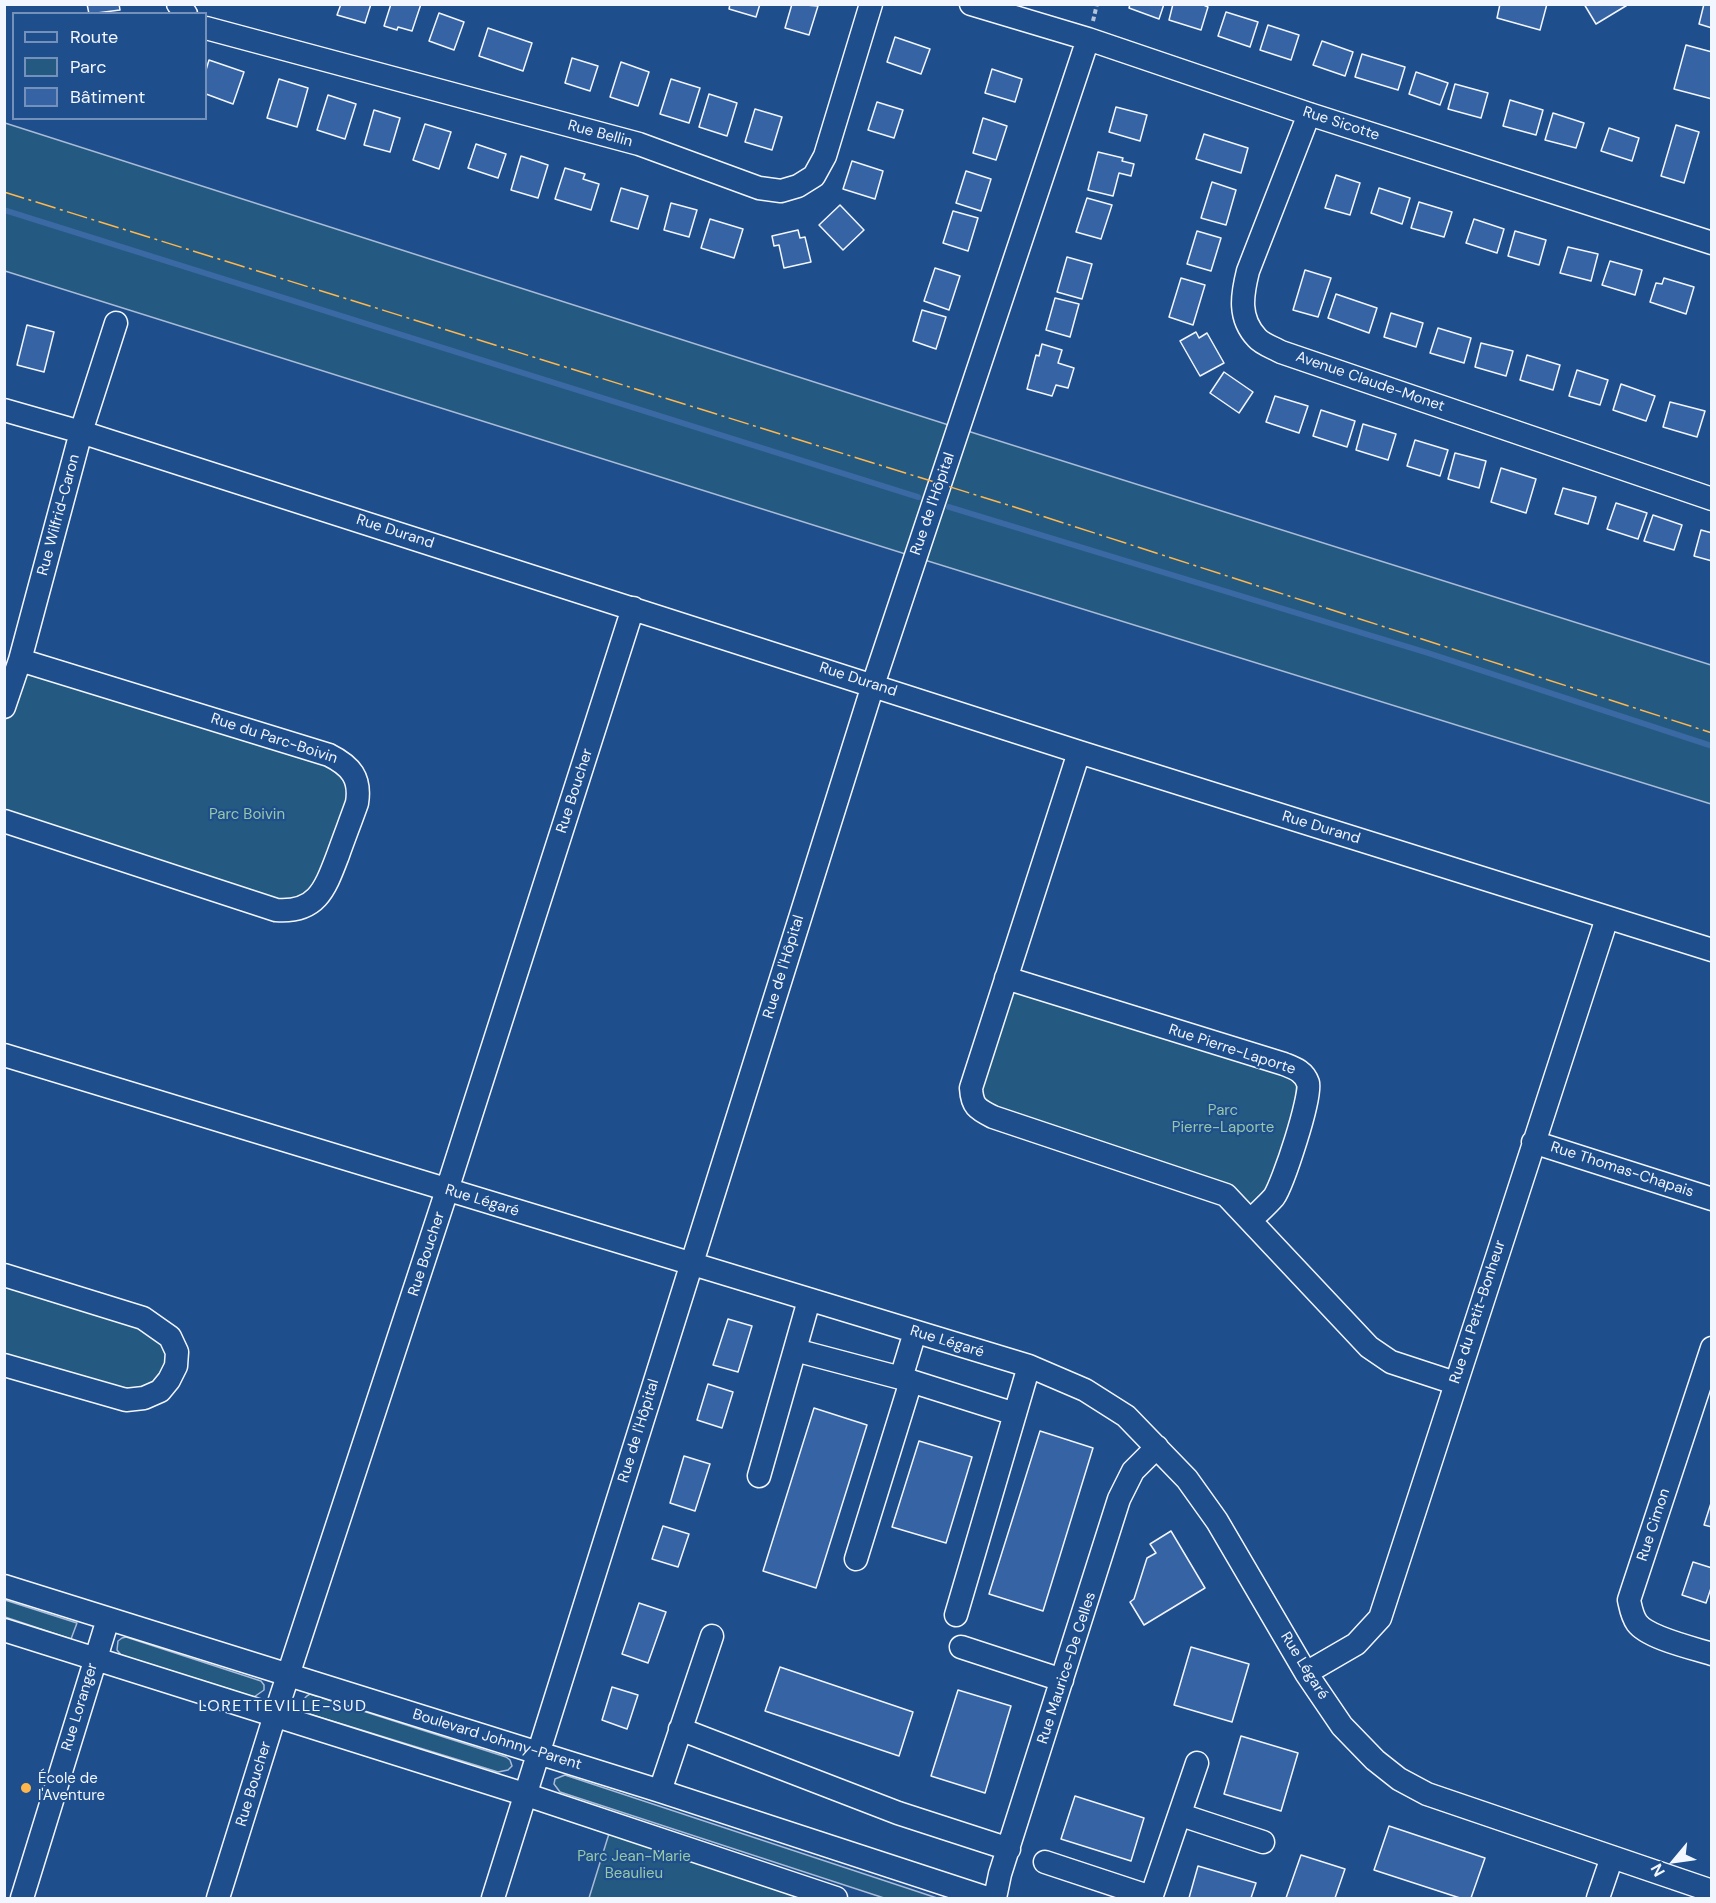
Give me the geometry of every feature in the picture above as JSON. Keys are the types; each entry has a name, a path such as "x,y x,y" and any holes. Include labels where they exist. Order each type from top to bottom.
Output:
{"street":[{"name":"Rue Bellin","path":"207,28 639,144 759,188 781,191 798,186 814,176 825,156 872,4"},
{"name":"Rue Sicotte","path":"971,4 1088,39 1309,114 1712,243"},
{"name":"Rue de l'Hôpital","path":"493,1899 873,685 1088,39"},
{"name":"Avenue Claude-Monet","path":"1309,114 1248,271 1242,296 1244,318 1257,339 1281,352 1712,499"},
{"name":"Rue Wilfrid-Caron","path":"4,707 20,660 81,432 116,323"},
{"name":"Rue Durand","path":"4,410 81,432 1079,752 1712,950"},
{"name":"Rue Boucher","path":"218,1899 275,1715 447,1190 633,608"},
{"name":"Rue du Parc-Boivin","path":"4,821 276,910 291,911 316,899 326,887 357,803 359,788 345,763 329,755 20,660"},
{"path":"1079,752 971,1088 972,1101 980,1111 993,1117 1226,1195 1369,1347 1391,1362 1455,1383"},
{"name":"Rue du Petit-Bonheur","path":"1306,1673 1356,1644 1380,1618 1607,918"},
{"name":"Rue Pierre-Laporte","path":"1006,978 1284,1064 1300,1071 1308,1084 1306,1099 1284,1178 1273,1197 1251,1220"},
{"name":"Rue Légaré","path":"4,1055 1029,1366 1085,1390 1126,1416 1187,1479 1216,1521 1306,1673 1342,1726 1375,1760 1399,1779 1427,1794 1712,1891"},
{"name":"Rue Thomas-Chapais","path":"1533,1142 1712,1199"},
{"path":"4,1275 143,1318 170,1337 177,1352 176,1366 160,1391 144,1398 126,1400 4,1365"},
{"path":"759,1476 809,1300"},
{"path":"856,1558 906,1380 915,1332"},
{"name":"Rue Cimon","path":"1712,1348 1629,1600 1631,1613 1638,1625 1654,1635 1712,1654"},
{"path":"795,1350 906,1380 1015,1414"},
{"path":"956,1615 1029,1366"},
{"name":"Rue Maurice-De Celles","path":"995,1899 1000,1874 1119,1499 1133,1471 1157,1448"},
{"name":"Boulevard Johnny-Parent","path":"4,1586 660,1791 987,1899"},
{"name":"Rue Loranger","path":"22,1899 108,1619"},
{"path":"4,1630 526,1795 836,1899"},
{"path":"660,1791 711,1636"},
{"path":"961,1647 1062,1680"},
{"path":"680,1729 898,1813 1009,1849"},
{"path":"1045,1862 1151,1898 1197,1763"},
{"path":"1180,1815 1263,1842"},
{"path":"1598,1899 1612,1857"}],"green space":[{"path":"5,123 958,428 1711,665 1711,804 5,271"},
{"name":"Parc Boivin","path":"20,660 329,755 354,776 326,887 291,911 5,821 5,707"},
{"name":"Parc Pierre-Laporte","path":"1006,978 1300,1071 1284,1178 1251,1220 1226,1195 972,1101"},
{"path":"4,1275 143,1318 177,1352 144,1398 5,1365"},
{"path":"5,1600 77,1623 71,1639 5,1617"},
{"path":"126,1637 261,1681 264,1690 254,1697 121,1655 117,1650 118,1641"},
{"path":"310,1694 506,1757 512,1766 508,1770 498,1772 306,1713 302,1703"},
{"path":"565,1775 937,1898 884,1898 560,1792 554,1784 555,1779"},
{"name":"Parc Jean-Marie Beaulieu","path":"612,1824 836,1898 589,1898"}],"building":[{"path":"87,4 119,4 120,10 104,12 89,12"},
{"path":"341,4 371,4 365,23 337,15"},
{"path":"391,4 421,4 412,31 384,26"},
{"path":"730,4 760,4 756,17 729,9"},
{"path":"792,4 818,6 809,35 785,28"},
{"path":"1130,4 1164,4 1159,19 1129,8"},
{"path":"1173,4 1201,4 1208,7 1201,30 1169,20"},
{"path":"1500,4 1547,4 1540,30 1497,18"},
{"path":"1584,4 1629,4 1596,24"},
{"path":"1704,4 1712,4 1712,28 1699,24"},
{"path":"1226,12 1258,22 1250,47 1218,36"},
{"path":"439,13 464,22 454,50 429,41"},
{"path":"1268,25 1299,35 1291,60 1260,50"},
{"path":"488,28 532,43 523,71 479,56"},
{"path":"895,37 930,49 921,74 887,62"},
{"path":"1322,41 1353,52 1345,76 1313,65"},
{"path":"1686,45 1712,52 1712,99 1674,89"},
{"path":"1362,54 1405,67 1398,90 1355,77"},
{"path":"572,58 598,66 590,91 565,83"},
{"path":"209,60 244,72 233,104 207,94"},
{"path":"621,62 649,72 638,106 610,97"},
{"path":"992,69 1022,79 1015,102 985,93"},
{"path":"1416,72 1448,83 1440,105 1409,94"},
{"path":"279,79 308,88 297,127 267,118"},
{"path":"671,79 700,88 689,123 660,114"},
{"path":"1455,84 1488,93 1481,118 1448,109"},
{"path":"709,94 737,103 727,136 699,127"},
{"path":"328,95 356,104 345,139 317,130"},
{"path":"1510,100 1543,110 1536,135 1503,126"},
{"path":"877,102 903,110 894,138 868,130"},
{"path":"1116,107 1147,115 1140,141 1109,132"},
{"path":"755,109 782,117 772,150 745,142"},
{"path":"374,110 400,118 390,152 364,145"},
{"path":"1553,113 1584,123 1576,148 1545,140"},
{"path":"983,118 1007,126 996,160 973,153"},
{"path":"425,124 451,132 439,169 413,160"},
{"path":"1676,125 1699,132 1684,183 1661,176"},
{"path":"1609,128 1639,138 1632,161 1601,151"},
{"path":"1204,134 1248,148 1241,173 1196,159"},
{"path":"476,144 506,154 498,178 468,168"},
{"path":"1098,152 1123,158 1122,161 1134,164 1131,176 1119,173 1113,196 1088,190"},
{"path":"521,156 548,165 538,198 511,190"},
{"path":"852,161 883,171 875,199 843,189"},
{"path":"565,168 585,174 583,179 599,184 591,210 555,199"},
{"path":"966,171 991,179 981,211 956,203"},
{"path":"1336,175 1360,183 1350,215 1325,208"},
{"path":"1212,182 1236,190 1226,225 1201,218"},
{"path":"621,188 648,196 638,229 611,221"},
{"path":"1379,188 1410,198 1402,224 1371,213"},
{"path":"1087,198 1112,205 1101,239 1076,232"},
{"path":"1419,202 1452,212 1444,237 1411,228"},
{"path":"671,203 697,210 689,237 664,230"},
{"path":"840,205 864,230 843,250 819,225"},
{"path":"953,211 978,218 968,251 943,243"},
{"path":"710,219 743,229 734,258 701,248"},
{"path":"1474,219 1504,229 1497,253 1466,243"},
{"path":"798,230 800,238 805,237 811,262 784,268 779,245 774,246 772,236"},
{"path":"1197,231 1221,238 1211,271 1187,264"},
{"path":"1515,231 1546,240 1539,265 1508,256"},
{"path":"1568,247 1598,254 1591,281 1560,273"},
{"path":"1067,257 1092,264 1082,299 1057,292"},
{"path":"1610,261 1642,270 1635,295 1602,285"},
{"path":"935,268 960,276 949,310 924,301"},
{"path":"1305,270 1331,278 1318,317 1293,310"},
{"path":"1181,278 1205,285 1193,325 1169,317"},
{"path":"1664,278 1694,287 1686,314 1650,302 1656,283 1662,284"},
{"path":"1336,294 1377,308 1369,333 1328,318"},
{"path":"1055,298 1079,304 1070,337 1046,330"},
{"path":"922,310 946,317 936,349 913,341"},
{"path":"1391,313 1423,323 1416,347 1384,337"},
{"path":"27,325 54,332 44,372 17,365"},
{"path":"1438,328 1471,338 1464,363 1430,353"},
{"path":"1196,332 1199,338 1207,333 1224,363 1200,376 1180,341"},
{"path":"1481,343 1513,351 1506,376 1475,367"},
{"path":"1042,344 1062,350 1058,363 1074,368 1068,388 1056,385 1052,396 1027,389 1036,355 1039,356"},
{"path":"1527,355 1560,365 1553,390 1520,380"},
{"path":"1577,370 1608,380 1600,405 1569,396"},
{"path":"1224,372 1253,392 1239,413 1210,393"},
{"path":"1621,384 1655,396 1646,421 1613,410"},
{"path":"1275,396 1308,406 1299,433 1266,422"},
{"path":"1670,402 1705,411 1697,437 1663,427"},
{"path":"1321,410 1355,421 1347,447 1313,436"},
{"path":"1363,424 1396,434 1388,460 1356,450"},
{"path":"1415,440 1448,450 1440,476 1407,466"},
{"path":"1455,453 1486,461 1479,488 1448,479"},
{"path":"1501,468 1536,479 1526,513 1491,502"},
{"path":"1563,488 1596,497 1588,524 1555,514"},
{"path":"1616,503 1647,513 1638,539 1607,529"},
{"path":"1653,515 1682,525 1674,550 1644,541"},
{"path":"1701,530 1712,533 1712,561 1694,556"},
{"path":"728,1319 752,1326 738,1372 713,1365"},
{"path":"708,1384 733,1392 722,1428 697,1420"},
{"path":"814,1408 867,1425 816,1588 763,1571"},
{"path":"1040,1431 1093,1448 1043,1611 989,1594"},
{"path":"919,1441 972,1457 946,1543 892,1527"},
{"path":"684,1456 710,1464 695,1511 670,1503"},
{"path":"1712,1500 1712,1527 1704,1525"},
{"path":"663,1526 689,1534 678,1567 652,1559"},
{"path":"1171,1531 1205,1588 1144,1625 1130,1602 1134,1599 1147,1558 1156,1553 1150,1544"},
{"path":"1693,1562 1712,1568 1712,1585 1706,1603 1682,1595"},
{"path":"639,1603 666,1612 648,1663 622,1654"},
{"path":"1191,1647 1249,1664 1232,1722 1174,1705"},
{"path":"780,1667 913,1712 899,1756 765,1711"},
{"path":"612,1687 638,1695 627,1729 602,1720"},
{"path":"958,1690 1011,1706 985,1793 931,1776"},
{"path":"1241,1736 1298,1753 1281,1811 1224,1794"},
{"path":"1075,1796 1144,1818 1131,1861 1061,1839"},
{"path":"1389,1826 1485,1858 1471,1898 1460,1898 1374,1870"},
{"path":"1301,1855 1345,1869 1335,1898 1286,1898"},
{"path":"1198,1866 1256,1883 1251,1898 1189,1898"}],"waterway":[{"path":"4,210 918,497"},
{"path":"949,507 1428,653 1712,746"}],"power":[{"path":"4,192 1008,505 1712,733"}],"place":[{"name":"École de l'Aventure","path":"26,1788"}],"district":[{"name":"LORETTEVILLE-SUD","path":"283,1707"}]}
